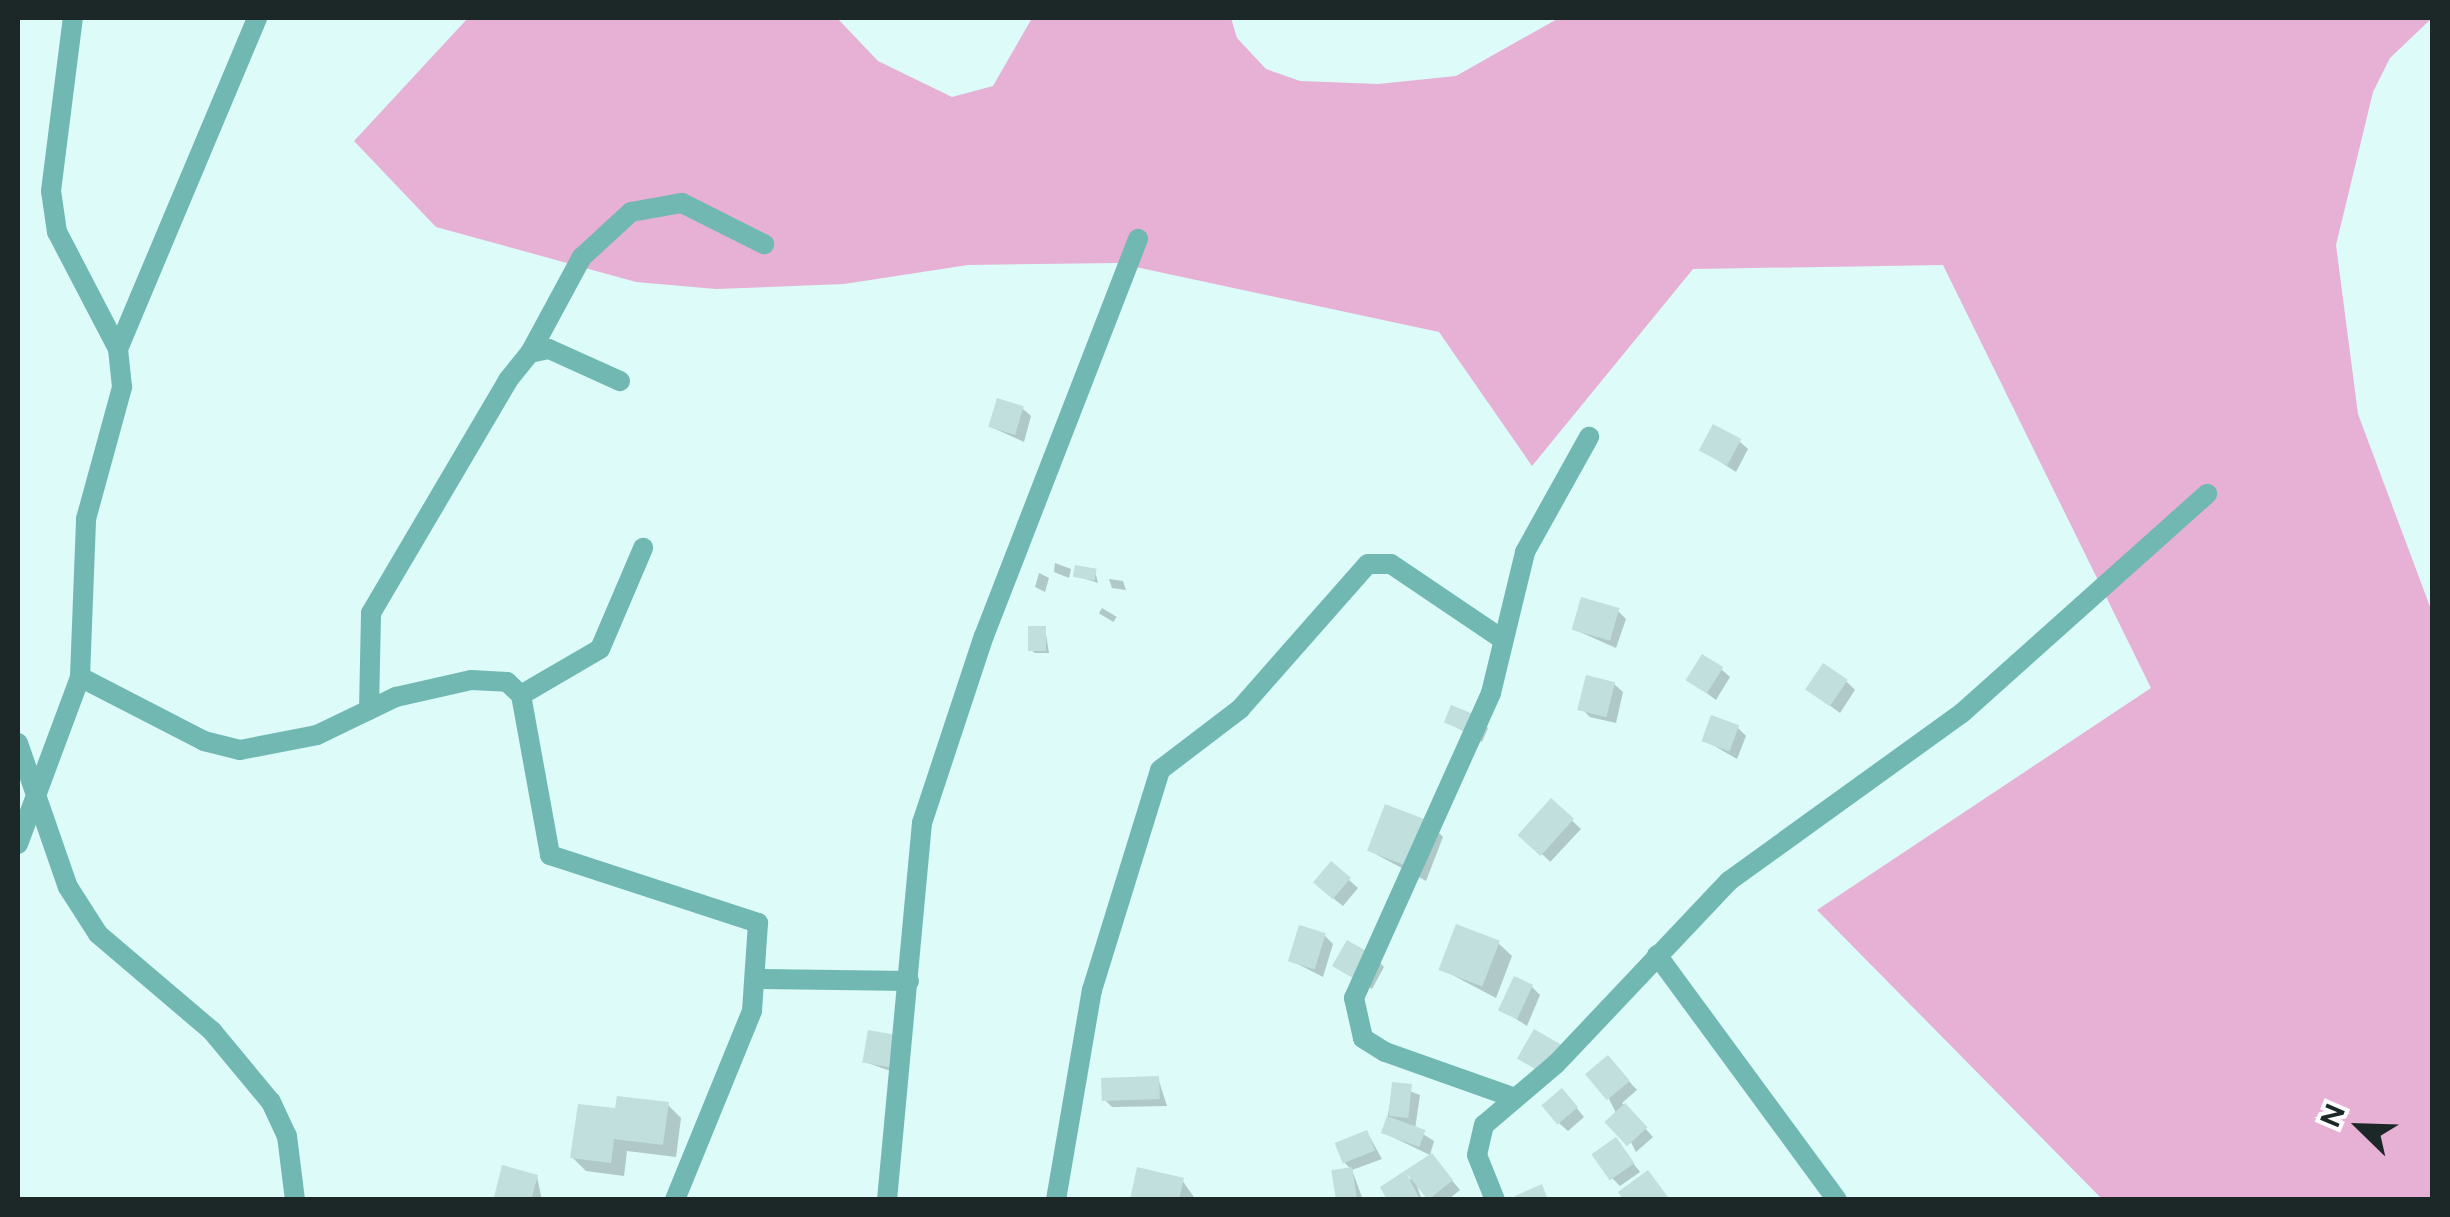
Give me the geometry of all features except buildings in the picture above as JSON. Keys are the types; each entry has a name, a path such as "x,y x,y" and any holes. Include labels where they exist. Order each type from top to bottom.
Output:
{"street":[{"path":"73,18 51,191 57,232 118,349"},
{"path":"18,844 35,810 80,676 86,519 118,422 118,349 257,18"},
{"path":"369,710 371,612 530,354 582,257 631,212 682,203 764,244"},
{"path":"887,1200 922,823 955,714 1138,240"},
{"path":"530,354 549,349 620,381"},
{"path":"1516,1098 1385,1052 1354,1018 1354,998 1446,810 1502,639 1525,552 1589,437"},
{"path":"1495,1200 1475,1140 1729,881 1962,712 2206,494"},
{"path":"522,695 600,649 642,548"},
{"path":"1056,1200 1092,990 1160,770 1240,709 1368,564 1391,564 1502,639"},
{"path":"80,676 204,742 240,750 316,735 369,710 472,680 507,682 522,695 550,855 746,912 762,938 760,979 675,1200"},
{"path":"18,744 35,810 98,934 212,1031 271,1102 288,1136 296,1200"},
{"path":"1657,956 1837,1200"},
{"path":"760,979 909,981"}],"shaded area":[{"path":"468,18 837,18 878,61 952,97 993,86 1032,18 1231,18 1237,38 1266,69 1300,81 1378,84 1456,76 1559,18 2432,18 2390,58 2373,92 2336,245 2358,414 2432,612 2432,1199 2102,1199 1817,910 2151,688 1943,265 1693,269 1532,466 1439,332 1117,263 968,265 844,284 716,289 636,282 436,227 354,141"}]}
